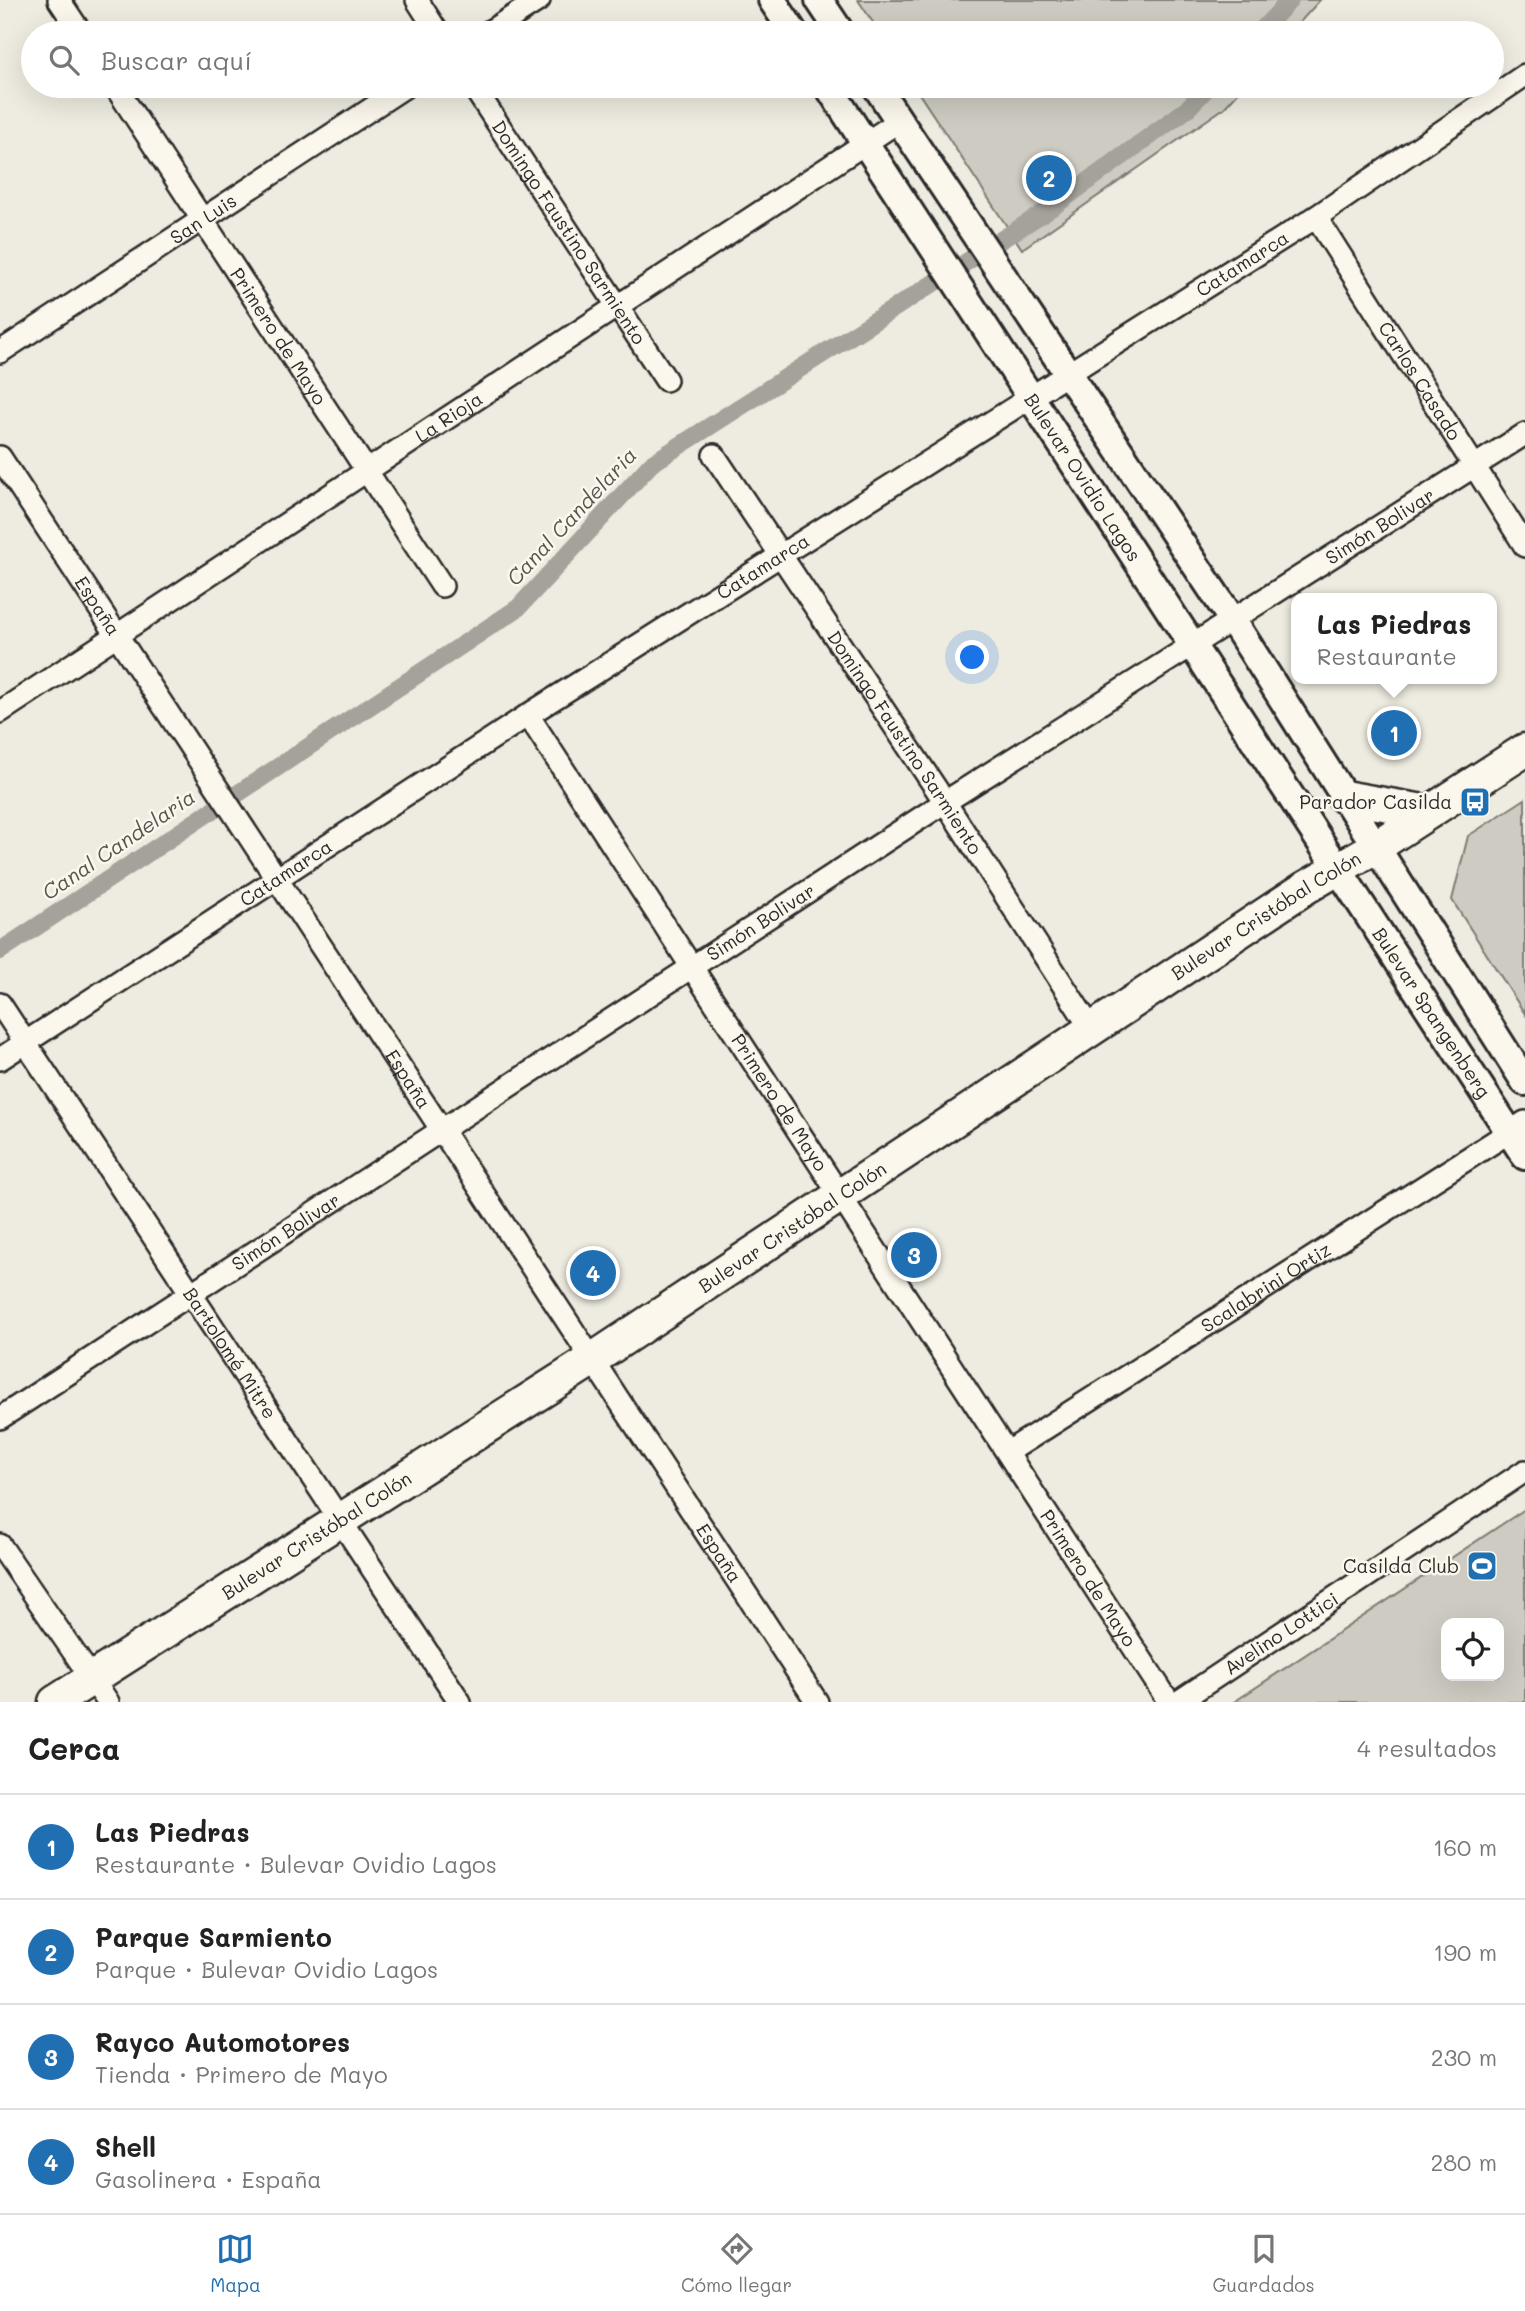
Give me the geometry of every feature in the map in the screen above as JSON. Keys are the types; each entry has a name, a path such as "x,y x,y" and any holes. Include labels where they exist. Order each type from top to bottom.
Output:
{"highway":[{"name":"Bulevar Cristóbal Colón","path":"55,1702 100,1690 342,1520 593,1359 1305,888 1377,846 1525,750"},
{"path":"1344,797 1429,812"}],"main road":[{"path":"772,0 786,21"},
{"path":"820,0 833,21"},
{"name":"Bulevar Ovidio Lagos","path":"836,98 1339,869"},
{"path":"884,98 1233,621 1525,1082"},
{"name":"Bulevar Spangenberg","path":"1339,869 1517,1127 1525,1156"}],"street":[{"path":"59,0 73,21"},
{"path":"417,0 430,21"},
{"path":"506,21 539,0"},
{"name":"Catamarca","path":"1504,89 1525,75"},
{"name":"Primero de Mayo","path":"123,98 442,586"},
{"name":"San Luis","path":"0,352 388,98"},
{"name":"Domingo Faustino Sarmiento","path":"481,98 666,380"},
{"name":"Catamarca","path":"0,1059 528,715 1316,216 1491,98"},
{"name":"La Rioja","path":"0,712 899,121"},
{"name":"Carlos Casado","path":"1316,216 1525,546"},
{"name":"Simón Bolivar","path":"0,1418 945,802 1194,647 1525,434"},
{"name":"Domingo Faustino Sarmiento","path":"714,455 945,802 1092,1030"},
{"name":"España","path":"0,457 198,763 444,1130 817,1702"},
{"name":"Primero de Mayo","path":"528,715 841,1193 1169,1702"},
{"name":"Bartolomé Mitre","path":"0,1004 460,1702"},
{"name":"Scalabrini Ortiz","path":"1008,1452 1517,1127"},
{"name":"Avelino Lottici","path":"1178,1702 1525,1471"},
{"path":"0,1545 100,1690"}],"shaded area":[{"path":"858,0 1320,0 1301,21 872,21"},
{"path":"922,98 1233,98 1224,108 1022,249"},
{"path":"1525,799 1525,1014 1452,900 1468,836"},
{"name":"Casilda Club","path":"1525,1509 1525,1702 1234,1702"}],"waterway":[{"name":"Canal Candelaria","path":"1270,21 1290,0"},
{"name":"Canal Candelaria","path":"0,951 518,608 651,464 1054,206 1186,110 1198,98"}],"place":[{"name":"Parque Sarmiento","path":"1049,178"},
{"name":"Las Piedras","path":"1394,733"},
{"name":"Parador Casilda","path":"1475,802"},
{"name":"Rayco Automotores","path":"914,1255"},
{"name":"Shell","path":"593,1273"},
{"name":"Casilda Club","path":"1482,1566"}]}
